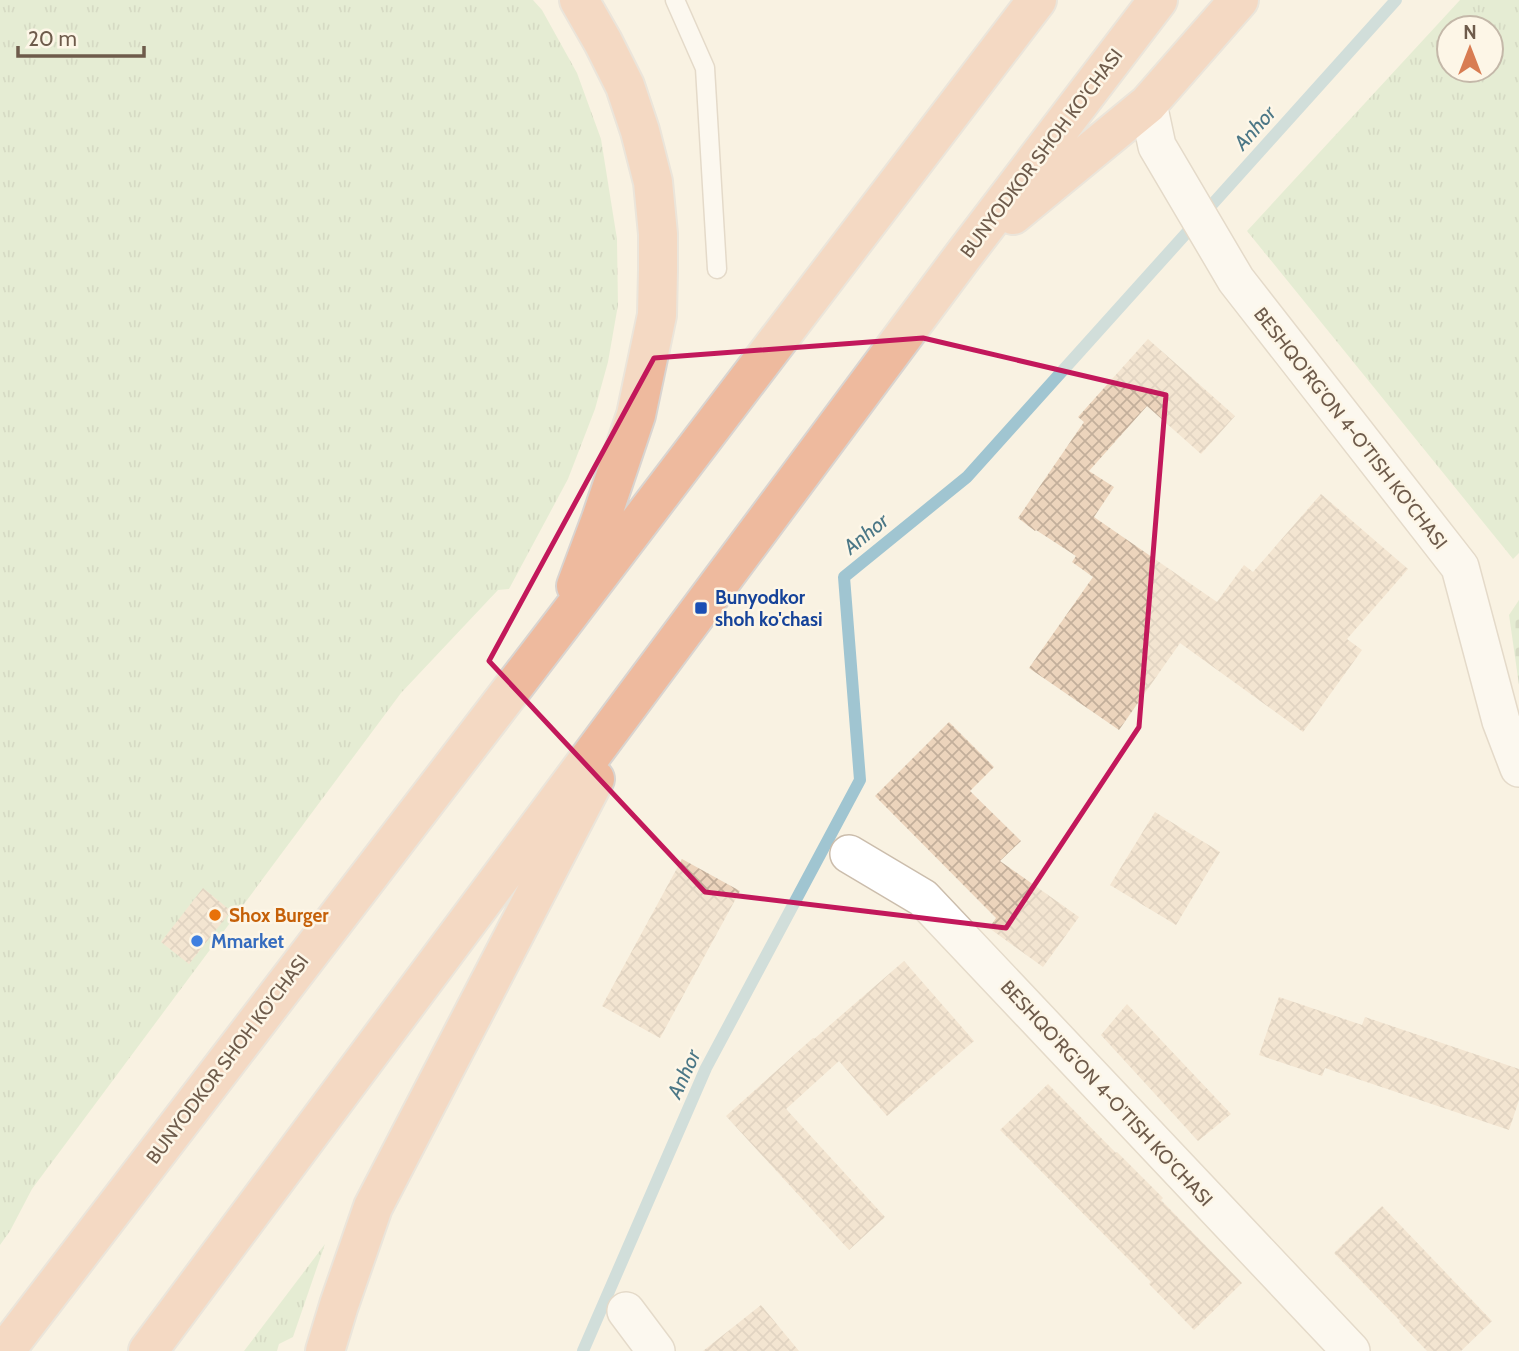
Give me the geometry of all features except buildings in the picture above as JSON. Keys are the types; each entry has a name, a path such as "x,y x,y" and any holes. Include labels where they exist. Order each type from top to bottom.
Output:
{"highway":[{"path":"561,625 636,415 657,315 658,234 653,182 625,86 579,0"},
{"name":"BUNYODKOR SHOH KO'CHASI","path":"5,1351 1037,0"},
{"name":"BUNYODKOR SHOH KO'CHASI","path":"148,1351 963,256 1158,0"},
{"path":"963,256 1148,104 1239,0"},
{"path":"325,1351 373,1207 589,792 623,712"}],"street":[{"name":"BESHQO'RG'ON 4-O'TISH KO'CHASI","path":"1148,104 1157,146 1236,280 1460,567 1501,721 1519,768"},
{"name":"BESHQO'RG'ON 4-O'TISH KO'CHASI","path":"849,854 923,898 1351,1351"},
{"path":"625,1311 656,1351"}],"lane":[{"path":"675,0 705,68 717,269"}],"highlighted area":[{"path":"923,338 1166,395 1139,727 1006,928 705,892 489,661 654,358"}],"green space":[{"path":"0,0 533,0 542,10 577,73 601,139 617,239 618,305 608,362 595,409 568,479 509,589 498,590 401,693 32,1189 0,1245"},
{"path":"1460,0 1519,0 1519,553 1513,559 1247,231 1435,27 1435,84 1505,84 1505,14 1447,14"},
{"path":"1519,600 1519,685 1509,615"},
{"path":"325,1244 293,1337 279,1344 277,1351 244,1351"}],"waterway":[{"name":"Anhor","path":"583,1351 706,1068 860,780 844,577 967,477 1396,0"}],"place":[{"name":"Bunyodkor shoh ko'chasi","path":"701,608"},
{"name":"Shox Burger","path":"215,915"},
{"name":"Mmarket","path":"197,941"}]}
